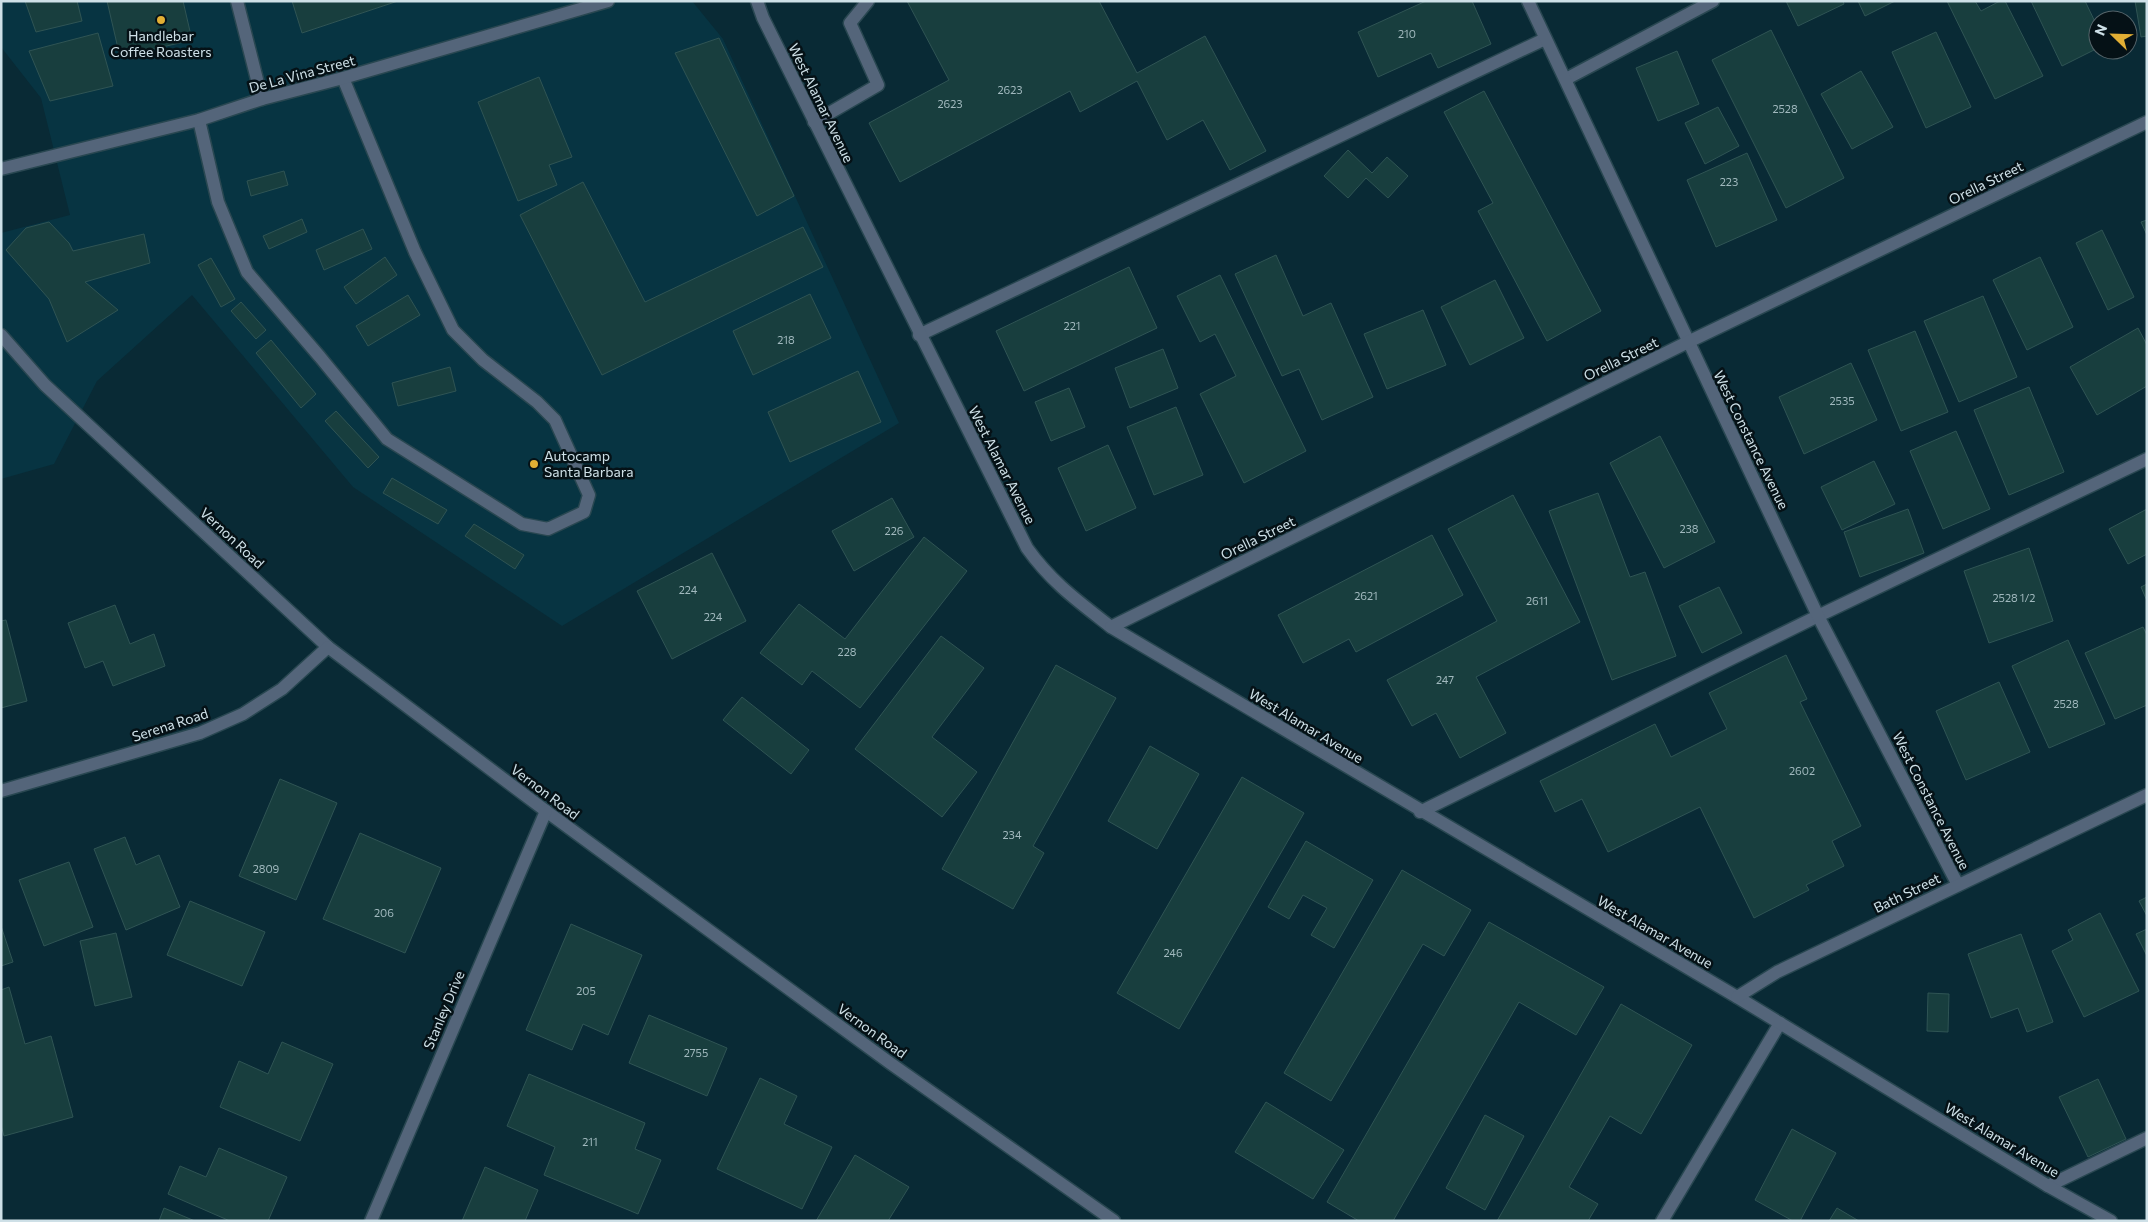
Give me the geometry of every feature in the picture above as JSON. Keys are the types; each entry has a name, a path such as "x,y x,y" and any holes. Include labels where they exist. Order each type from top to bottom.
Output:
{"street":[{"path":"237,1 262,99"},
{"name":"De La Vina Street","path":"1,169 199,120 262,99 343,78 608,1"},
{"name":"West Alamar Avenue","path":"757,1 762,18 1027,548 1042,570 1060,588 1111,627 1420,812 1780,1023 2048,1186 2111,1221"},
{"path":"814,122 878,85 850,23 868,1"},
{"name":"West Constance Avenue","path":"1528,1 1818,616 1958,885"},
{"path":"1566,79 1713,1"},
{"path":"920,335 1545,39"},
{"path":"199,120 218,202 247,272 387,439 522,524 548,529 584,512 589,495 555,420 537,402 484,360 453,330 415,252 343,78"},
{"name":"Orella Street","path":"1111,627 1688,342 2147,122"},
{"name":"Vernon Road","path":"1,335 45,384 328,648 546,811 890,1063 1114,1221"},
{"path":"1420,812 1818,616 2147,459"},
{"name":"Serena Road","path":"1,791 209,730 243,714 282,689 328,648"},
{"name":"Bath Street","path":"1737,998 1777,972 2147,795"},
{"name":"Stanley Drive","path":"370,1221 546,811"},
{"path":"1662,1221 1780,1023"},
{"path":"2048,1186 2147,1138"}],"shaded area":[{"path":"1,1 692,1 723,39 899,423 562,626 353,487 192,295 97,381 54,464 1,479 1,233 70,215 41,98 1,47"}],"building":[{"path":"25,1 77,1 82,21 36,32"},
{"path":"107,1 183,1 192,40 120,57"},
{"path":"292,1 398,1 302,33"},
{"path":"907,1 1099,1 1137,73 1205,36 1266,151 1230,170 1203,120 1167,140 1137,81 1080,112 1070,91 900,182 869,123 949,80"},
{"path":"1426,1 1472,1 1491,44 1438,68 1431,53 1378,77 1358,32"},
{"path":"1786,1 1843,1 1844,4 1798,26"},
{"path":"1858,1 1895,1 1865,16"},
{"path":"1947,1 1975,1 1981,11 2000,1 2005,1 2043,76 1995,99"},
{"path":"2031,1 2085,1 2089,10 2088,53 2062,66"},
{"path":"2135,1 2147,1 2147,36 2141,37"},
{"path":"1771,30 1844,178 1786,208 1712,60"},
{"path":"1936,32 1971,107 1926,128 1892,52"},
{"path":"98,33 113,86 50,101 29,51"},
{"path":"719,38 794,196 757,216 675,53"},
{"path":"1677,51 1699,104 1658,121 1636,68"},
{"path":"1861,71 1893,127 1852,149 1821,94"},
{"path":"539,77 572,157 549,165 557,185 518,201 478,102"},
{"path":"1484,91 1601,311 1547,341 1478,211 1493,203 1444,112"},
{"path":"1718,107 1739,146 1705,164 1685,123"},
{"path":"1348,150 1372,173 1387,157 1408,176 1388,198 1366,178 1348,198 1324,176"},
{"path":"1747,153 1777,220 1716,247 1687,180"},
{"path":"284,171 288,185 251,196 247,181"},
{"path":"583,182 645,302 803,227 823,267 602,375 520,215"},
{"path":"302,219 307,232 269,249 263,236"},
{"path":"2147,220 2147,235 2141,222"},
{"path":"49,222 69,243 73,251 144,234 150,263 85,282 118,310 67,342 49,299 6,250 26,228"},
{"path":"363,229 372,249 324,270 316,250"},
{"path":"2102,230 2134,297 2108,310 2076,243"},
{"path":"1276,255 1303,316 1331,303 1373,397 1322,420 1299,369 1282,376 1235,274"},
{"path":"385,257 397,275 356,304 344,287"},
{"path":"2040,257 2073,327 2027,350 1993,280"},
{"path":"211,258 235,299 221,307 198,265"},
{"path":"1129,267 1157,328 1024,391 996,331"},
{"path":"1220,275 1306,451 1244,483 1200,394 1236,376 1215,334 1200,342 1177,296"},
{"path":"1495,280 1524,338 1470,365 1441,307"},
{"path":"810,294 831,338 753,375 733,331"},
{"path":"408,295 420,315 368,346 356,326"},
{"path":"1983,296 2017,377 1959,402 1924,321"},
{"path":"241,302 266,330 256,339 231,311"},
{"path":"1423,310 1446,365 1387,389 1364,334"},
{"path":"2138,328 2147,345 2147,386 2097,415 2070,367"},
{"path":"1915,331 1948,412 1901,431 1868,350"},
{"path":"271,340 316,394 301,408 256,353"},
{"path":"1163,349 1178,388 1130,408 1115,368"},
{"path":"1851,363 1877,420 1804,454 1779,397"},
{"path":"450,367 456,391 398,406 392,383"},
{"path":"858,371 881,422 790,462 768,412"},
{"path":"2029,387 2064,472 2009,495 1974,410"},
{"path":"1069,388 1085,427 1051,441 1035,402"},
{"path":"1176,407 1203,475 1154,495 1127,427"},
{"path":"336,411 379,457 368,468 325,421"},
{"path":"1956,431 1990,509 1943,529 1910,451"},
{"path":"1660,436 1715,542 1664,568 1610,463"},
{"path":"1108,445 1136,508 1086,531 1058,468"},
{"path":"1874,461 1895,504 1842,530 1821,487"},
{"path":"392,478 447,510 438,524 383,493"},
{"path":"1598,493 1630,577 1645,572 1676,656 1612,680 1549,511"},
{"path":"1513,495 1580,622 1476,677 1506,733 1460,758 1436,713 1412,726 1387,680 1497,621 1448,529"},
{"path":"892,498 914,537 854,571 832,531"},
{"path":"1908,509 1924,553 1860,577 1844,532"},
{"path":"2147,509 2147,554 2128,564 2109,529"},
{"path":"474,524 524,555 515,569 465,536"},
{"path":"1432,535 1463,595 1356,652 1349,639 1303,663 1278,615"},
{"path":"924,537 967,571 860,708 812,671 802,685 760,653 799,604 845,639"},
{"path":"2029,548 2053,621 1989,643 1964,571"},
{"path":"712,553 746,621 672,659 637,591"},
{"path":"2147,584 2147,601 2141,587"},
{"path":"1719,587 1742,633 1702,653 1679,606"},
{"path":"115,605 130,644 154,634 165,666 113,686 103,661 85,668 68,623"},
{"path":"6,620 27,701 1,708 1,621"},
{"path":"2143,627 2147,635 2147,705 2115,719 2085,653"},
{"path":"941,636 984,668 932,737 977,772 942,817 855,749"},
{"path":"2068,640 2105,724 2049,748 2012,666"},
{"path":"1786,655 1807,699 1800,702 1861,826 1832,841 1844,866 1806,885 1809,890 1754,918 1700,807 1608,852 1582,799 1555,812 1540,781 1655,724 1671,757 1727,729 1709,693"},
{"path":"1056,665 1116,698 1033,846 1044,853 1013,909 942,869"},
{"path":"1999,682 2030,752 1966,780 1936,711"},
{"path":"742,697 809,750 791,774 723,720"},
{"path":"1150,746 1199,774 1157,849 1108,821"},
{"path":"1242,777 1304,813 1179,1029 1117,993"},
{"path":"280,779 337,803 296,900 239,876"},
{"path":"360,833 441,868 405,953 323,919"},
{"path":"125,837 136,865 159,855 180,907 126,930 94,849"},
{"path":"1306,841 1373,880 1334,948 1311,935 1327,908 1303,895 1289,919 1268,907"},
{"path":"69,862 93,927 44,946 19,880"},
{"path":"1402,870 1471,910 1444,956 1423,944 1331,1101 1284,1073"},
{"path":"2147,897 2147,916 2139,901"},
{"path":"190,901 265,932 242,986 167,955"},
{"path":"2100,913 2139,991 2084,1017 2052,951 2073,940 2068,930"},
{"path":"1489,922 1604,987 1576,1035 1519,1002 1393,1221 1359,1221 1327,1202"},
{"path":"571,924 642,955 608,1035 583,1024 572,1050 526,1030"},
{"path":"1,926 13,962 1,966"},
{"path":"2147,929 2147,956 2136,934"},
{"path":"116,933 132,997 95,1006 80,941"},
{"path":"2021,934 2053,1022 2027,1032 2018,1008 1991,1018 1968,954"},
{"path":"9,987 25,1044 51,1036 73,1117 4,1136 1,1125 1,990"},
{"path":"1928,993 1949,994 1948,1032 1927,1031"},
{"path":"1621,1004 1692,1045 1641,1134 1610,1116 1569,1187 1598,1204 1588,1221 1497,1221"},
{"path":"649,1015 727,1048 707,1096 629,1063"},
{"path":"282,1042 333,1064 300,1141 220,1107 239,1061 268,1074"},
{"path":"529,1074 645,1123 635,1149 661,1160 638,1214 544,1175 555,1147 507,1126"},
{"path":"760,1078 797,1096 784,1124 832,1147 802,1209 717,1169"},
{"path":"2098,1079 2126,1139 2088,1157 2059,1097"},
{"path":"1266,1102 1344,1150 1313,1199 1235,1152"},
{"path":"1485,1115 1524,1136 1485,1210 1446,1188"},
{"path":"1792,1129 1836,1153 1800,1221 1793,1221 1755,1200"},
{"path":"219,1148 287,1177 268,1221 230,1221 168,1194 180,1166 206,1177"},
{"path":"855,1155 909,1187 888,1221 816,1221"},
{"path":"485,1167 538,1190 525,1221 462,1221"},
{"path":"164,1208 195,1221 159,1221"},
{"path":"1837,1208 1859,1221 1829,1221"}],"place":[{"name":"Handlebar Coffee Roasters","path":"161,20"},
{"name":"Autocamp Santa Barbara","path":"534,464"}]}
